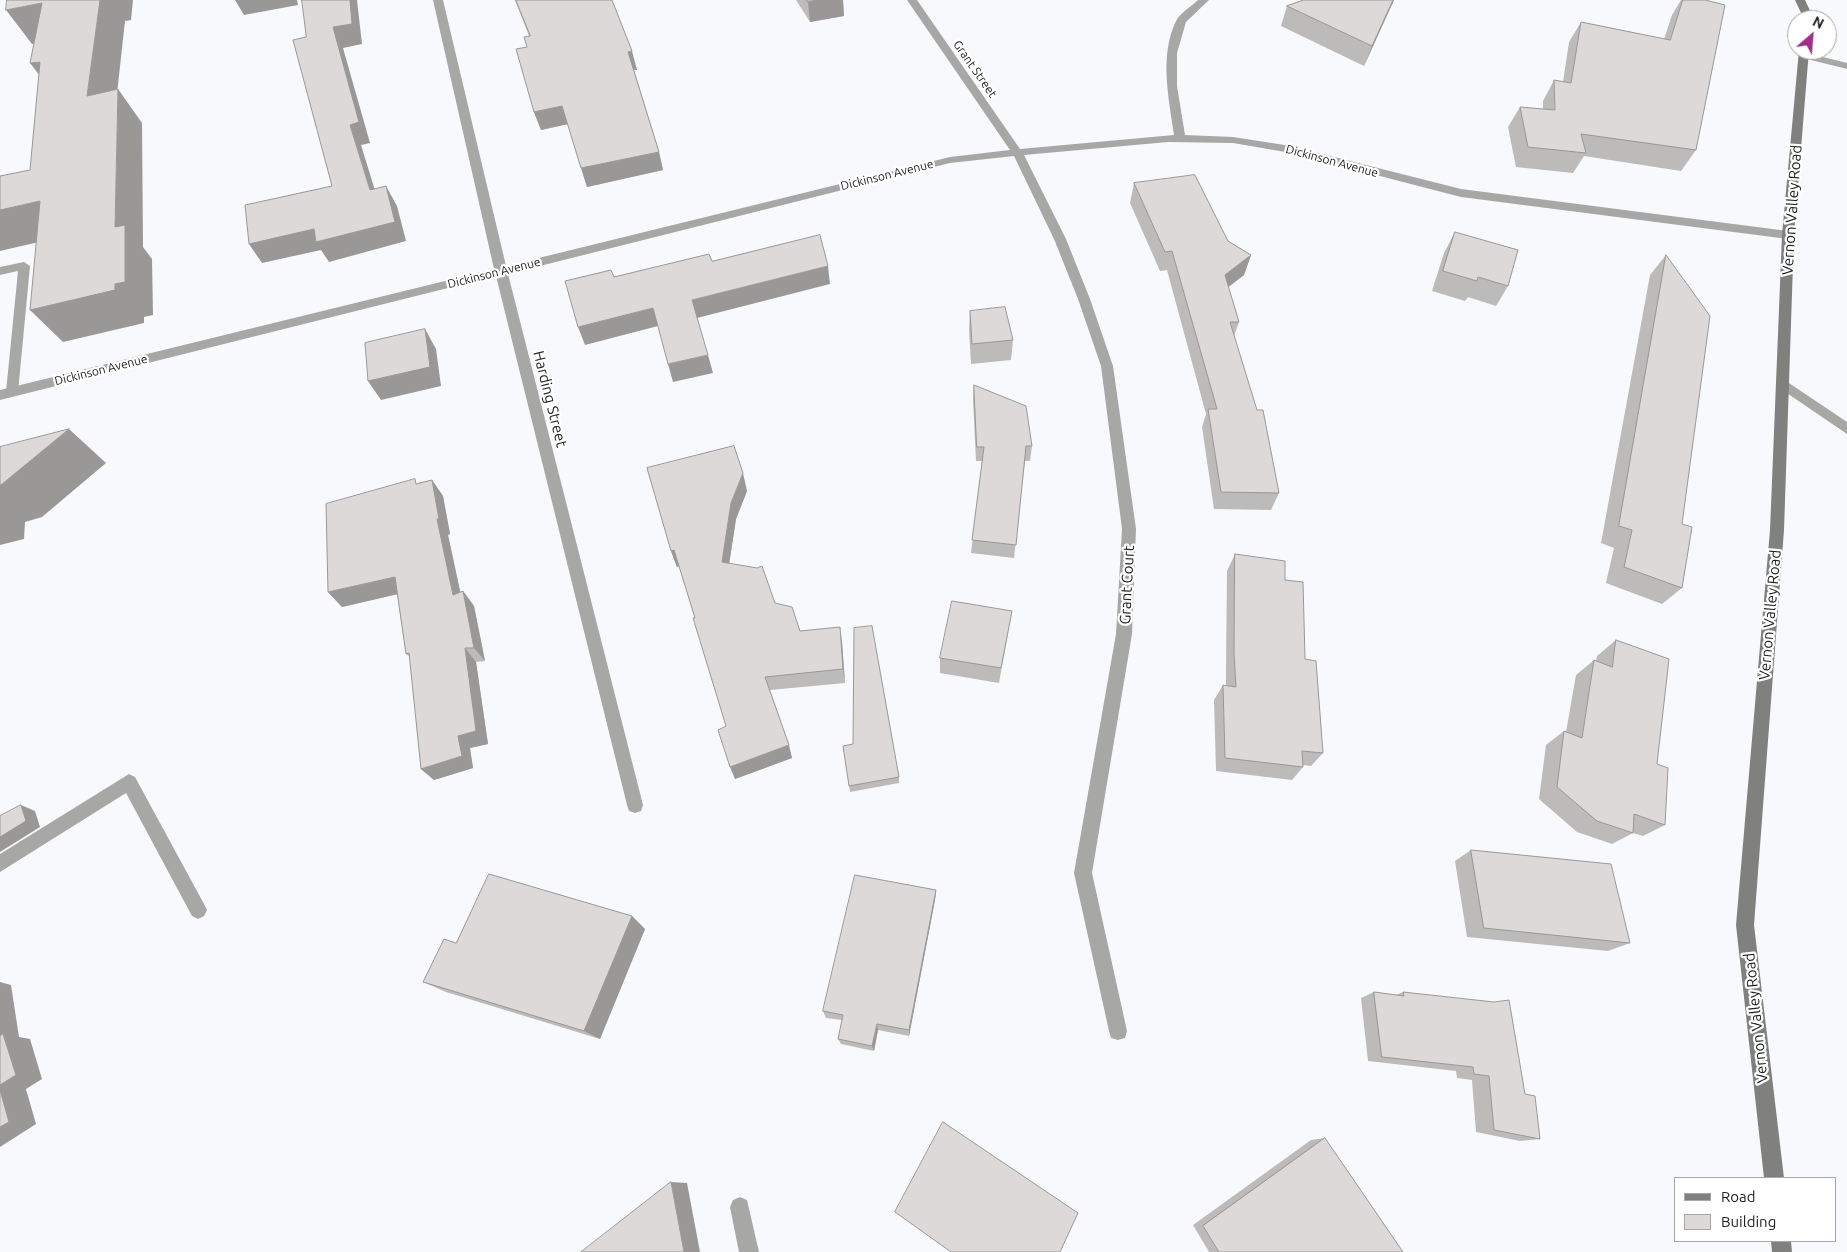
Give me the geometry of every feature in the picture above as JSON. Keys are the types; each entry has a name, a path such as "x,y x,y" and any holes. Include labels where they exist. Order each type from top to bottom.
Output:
{"main road":[{"name":"Vernon Valley Road","path":"1774,1177 1745,925 1777,530 1788,234 1803,60"}],"street":[{"name":"Harding Street","path":"438,0 501,271 635,805"},
{"name":"Grant Street","path":"912,0 1018,152"},
{"path":"1180,137 1172,86 1172,54 1181,21 1204,0"},
{"path":"1829,60 1847,66"},
{"name":"Dickinson Avenue","path":"6,393 950,160 1180,137 1232,140 1294,149 1414,183 1462,193 1788,234"},
{"name":"Grant Court","path":"1018,152 1060,239 1084,299 1107,366 1130,530 1124,634 1083,873 1118,1031"},
{"path":"0,271 24,266 6,393"},
{"path":"1782,384 1847,429"},
{"path":"0,864 129,782 198,910"},
{"path":"740,1207 749,1252"}],"building":[{"path":"7,0 100,0 87,96 118,89 115,227 125,225 125,282 115,284 115,290 30,310 40,201 0,210 0,176 30,170 40,62 30,63 42,3 6,10"},
{"path":"302,0 350,0 352,24 333,27 359,122 350,125 370,190 386,186 395,222 316,242 314,229 249,244 245,205 332,186 293,40 306,37"},
{"path":"516,0 612,0 632,51 628,52 659,152 581,168 562,106 534,112 516,49 527,47 524,37 530,36"},
{"path":"1304,0 1393,0 1372,46 1287,6"},
{"path":"1683,0 1705,0 1725,5 1696,150 1581,134 1586,153 1528,147 1520,107 1555,110 1554,80 1571,83 1581,22 1670,40"},
{"path":"1195,175 1228,241 1251,255 1225,275 1239,322 1230,322 1257,410 1263,410 1279,493 1221,492 1208,409 1217,409 1172,251 1165,252 1134,183"},
{"path":"1455,232 1518,250 1508,286 1478,277 1477,281 1443,271"},
{"path":"820,235 828,266 692,300 708,355 668,364 653,308 578,327 565,281 611,270 614,277 709,254 712,261"},
{"path":"1666,255 1710,316 1682,524 1692,527 1682,588 1624,567 1632,530 1619,526"},
{"path":"1005,307 1013,340 972,344 970,311"},
{"path":"425,329 430,367 368,381 365,343"},
{"path":"974,385 1026,406 1032,446 1026,446 1016,545 972,540 984,447 977,447"},
{"path":"69,429 1,485 0,485 0,447"},
{"path":"734,446 743,473 731,503 722,562 757,568 762,566 775,603 792,607 800,631 840,627 843,669 765,677 789,745 730,767 718,730 726,726 693,618 695,618 674,550 671,551 647,468"},
{"path":"415,479 416,484 432,480 439,519 437,519 453,595 463,591 474,648 465,648 476,731 458,736 462,756 421,769 409,653 406,654 395,577 328,592 326,504"},
{"path":"1235,554 1285,561 1285,580 1303,582 1305,659 1316,661 1323,753 1302,751 1303,767 1225,758 1223,685 1236,687 1234,653"},
{"path":"952,601 1012,611 1001,668 940,658"},
{"path":"872,626 899,777 849,786 843,746 853,744 854,628"},
{"path":"1616,640 1669,659 1657,764 1668,768 1665,825 1634,814 1633,833 1597,821 1557,787 1564,731 1582,738 1594,660 1612,667"},
{"path":"21,805 26,821 0,837 0,816"},
{"path":"1471,850 1611,864 1630,943 1484,928"},
{"path":"489,874 632,916 584,1031 423,982 444,939 456,943"},
{"path":"855,875 936,890 909,1030 877,1024 872,1046 838,1039 843,1015 823,1011"},
{"path":"1374,992 1404,996 1403,992 1494,1002 1509,1000 1525,1094 1535,1096 1540,1139 1494,1130 1489,1076 1474,1074 1473,1067 1382,1057"},
{"path":"3,1034 16,1075 0,1085 0,1036"},
{"path":"0,1090 9,1122 0,1127"},
{"path":"943,1122 1078,1213 1060,1252 951,1252 895,1212"},
{"path":"1325,1138 1403,1252 1219,1252 1203,1226"},
{"path":"671,1182 684,1252 581,1252"}]}
